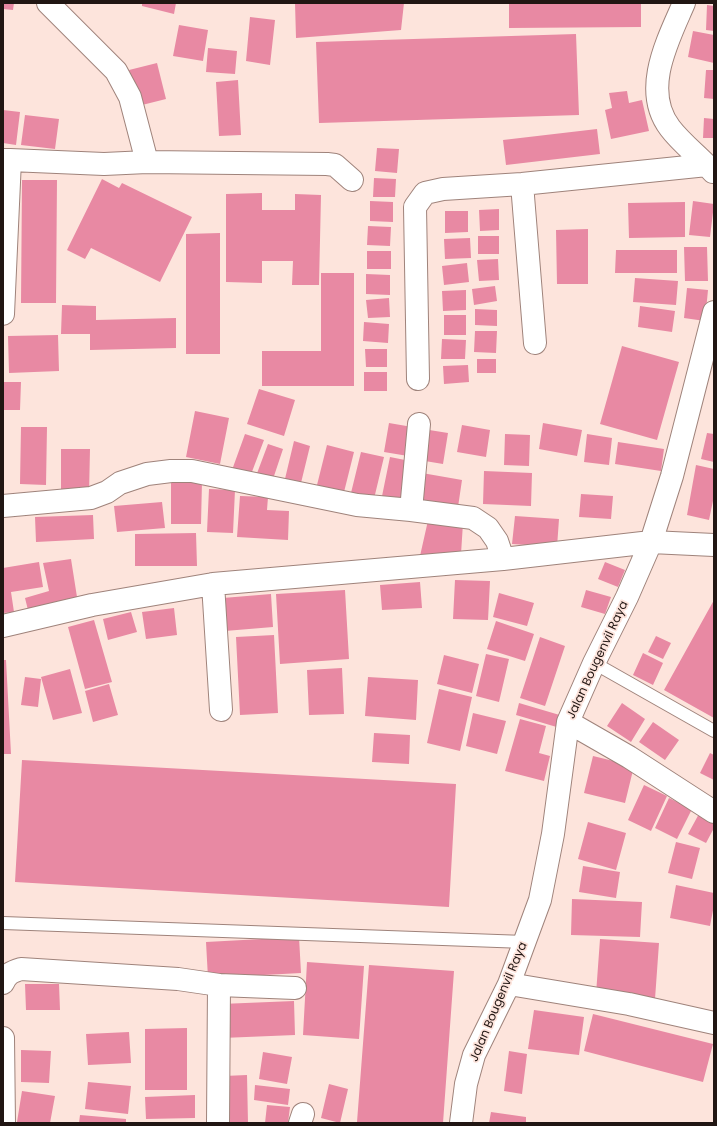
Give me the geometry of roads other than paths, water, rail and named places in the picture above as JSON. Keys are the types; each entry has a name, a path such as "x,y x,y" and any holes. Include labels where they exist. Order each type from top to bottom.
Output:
{"street":[{"path":"48,3 116,71 130,97 148,162"},
{"path":"684,3 665,46 658,71 658,99 669,128 711,169"},
{"path":"3,314 6,160 104,164 148,162 327,164 335,165 352,180"},
{"path":"418,379 415,207 425,193 443,189 711,169"},
{"path":"522,184 535,343"},
{"name":"Jalan Bougenvil Raya","path":"461,1123 466,1084 474,1055 509,984 540,900 553,834 568,722 594,663 627,597 651,542 672,476 713,319"},
{"path":"411,510 419,424"},
{"path":"3,506 91,498 107,492 120,483 147,474 171,471 192,471 357,505 473,518 488,528 497,542 503,559"},
{"path":"3,626 92,605 213,584 503,559 651,542 714,545"},
{"path":"213,584 221,710"},
{"path":"568,722 629,757 714,812"},
{"path":"3,983 7,975 21,969 178,979 219,985 295,988"},
{"path":"509,984 629,1004 714,1023"},
{"path":"218,1123 219,985"},
{"path":"3,1038 4,1123"}],"lane":[{"path":"594,663 714,731"},
{"path":"3,923 525,942"}]}
